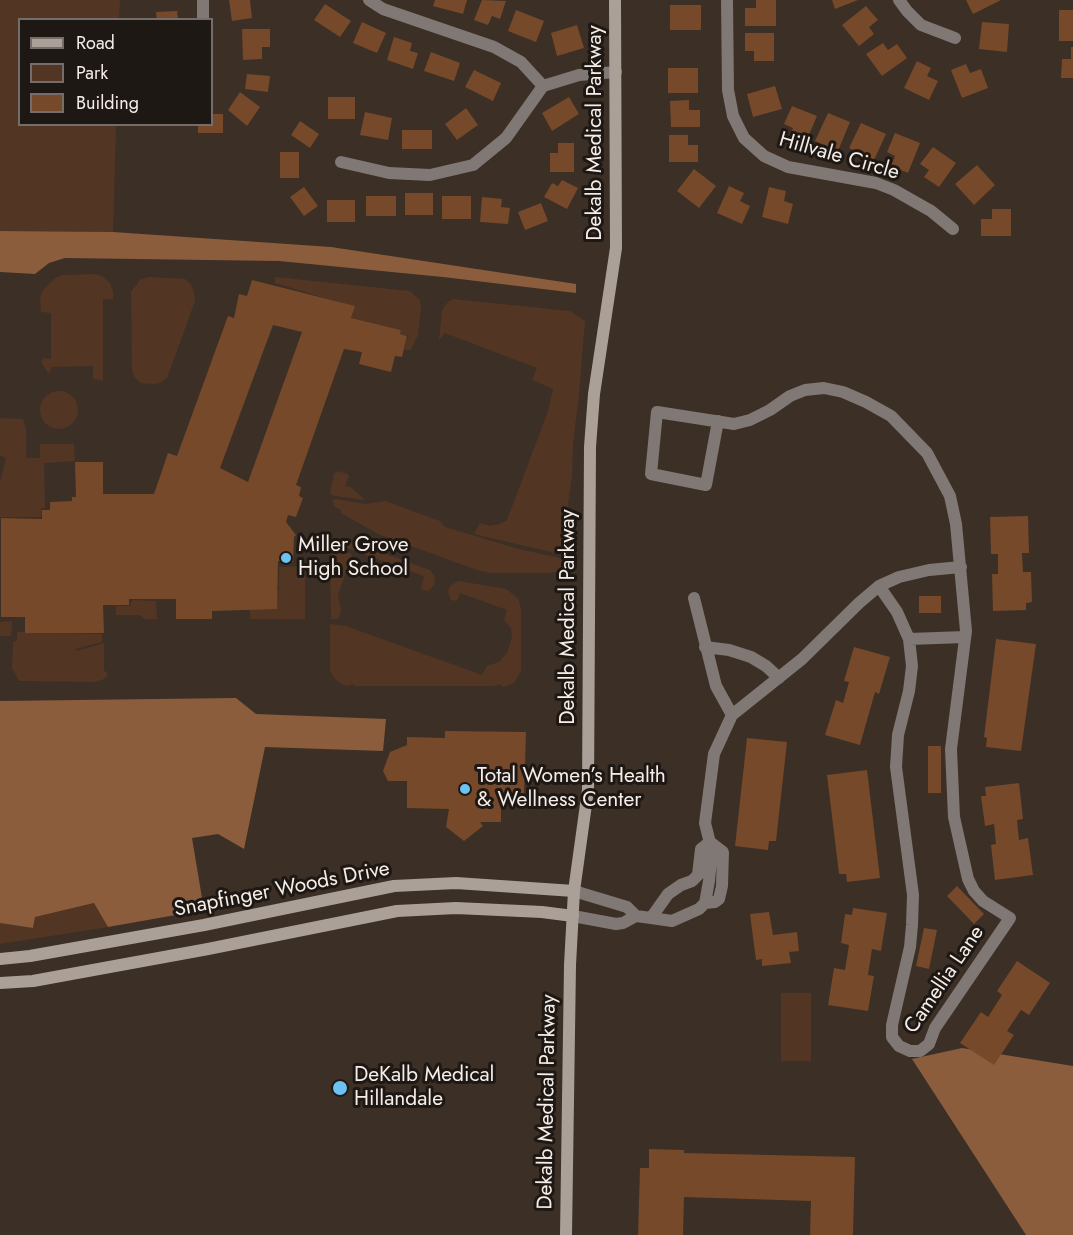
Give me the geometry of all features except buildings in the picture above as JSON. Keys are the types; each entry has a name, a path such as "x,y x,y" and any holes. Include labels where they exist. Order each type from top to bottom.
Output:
{"main road":[{"name":"Dekalb Medical Parkway","path":"566,1235 570,977 574,891 588,790 590,447 594,394 616,248 615,0"},
{"name":"Snapfinger Woods Drive","path":"0,959 30,956 204,925 394,886 456,884 574,891"},
{"name":"Snapfinger Woods Drive","path":"0,983 33,981 397,911 456,908 542,912 573,916"}],"street":[{"path":"203,0 203,18"},
{"path":"369,0 383,9 494,47 521,62 543,86"},
{"name":"Hillvale Circle","path":"727,0 728,90 733,116 744,138 764,156 788,167 876,183 894,190 930,211 953,229"},
{"path":"900,0 906,11 921,25 955,38"},
{"path":"341,162 389,173 430,175 473,165 506,138 543,86 579,75 616,72"},
{"name":"Camellia Lane","path":"718,421 706,485 651,474 657,412 718,421 734,424 750,420 790,396 805,390 824,388 843,392 891,416 927,453 950,496 961,567 965,637 951,749 954,817 968,879 974,891 983,900 1010,918 935,1028 928,1044 920,1051 910,1051 899,1046 892,1037 892,1025 910,946 912,926 913,895 896,767 898,735 909,690 912,666 909,639 897,612 879,586"},
{"path":"573,916 616,924 636,916 672,921 699,909 705,903 710,877 712,851 705,823 714,754 732,715 802,660 879,586 899,577 929,570 961,567"},
{"path":"694,598 716,686 732,715"},
{"path":"909,639 965,637"},
{"path":"705,647 729,650 751,657 766,666 779,678"},
{"path":"651,918 668,894 681,885 710,877"},
{"path":"574,891 627,907 636,916"}],"green space":[{"path":"0,0 120,0 119,18 18,18 18,126 116,126 113,232 0,231"},
{"path":"95,274 102,276 110,283 113,291 113,299 103,299 103,381 93,379 93,366 51,367 48,373 41,362 44,358 51,359 51,313 41,312 40,297 43,290 54,279 62,275"},
{"path":"148,277 185,279 190,283 195,301 167,378 154,384 141,383 132,371 131,292 140,280"},
{"path":"275,277 410,291 420,300 421,307 418,335 411,350 404,350 408,336 400,334 401,330 351,318 354,307 275,283"},
{"path":"453,299 570,311 585,321 572,477 566,518 567,542 564,555 474,534 480,523 490,526 507,520 548,411 553,389 532,380 537,368 445,333 439,340 442,310"},
{"path":"59,391 72,397 78,410 72,423 59,429 46,423 40,410 46,397"},
{"path":"0,418 23,419 26,429 26,458 40,458 40,444 74,444 75,461 44,463 45,508 41,508 41,517 0,517 0,482 6,458 0,455"},
{"path":"338,471 349,476 345,486 351,487 365,500 330,494 334,474"},
{"path":"335,499 365,504 385,501 440,521 445,527 519,549 564,559 564,569 560,572 545,573 490,573 477,570 378,534 341,513 332,501"},
{"path":"345,542 353,542 430,570 435,577 434,585 429,591 422,590 424,576 341,546"},
{"path":"339,549 352,554 338,595 341,611 338,619 331,619 330,560 334,550"},
{"path":"305,566 305,619 250,619 250,609 279,590 279,567"},
{"path":"459,581 506,589 518,598 521,609 521,671 514,683 504,687 499,684 495,686 355,686 353,684 347,686 334,678 330,670 330,624 346,626 482,675 487,666 499,662 507,653 512,638 511,628 504,620 507,610 460,593 457,601 451,600 449,588"},
{"path":"134,600 156,601 157,619 145,619 140,615 116,615 116,606 130,606"},
{"path":"12,621 11,636 0,636 0,622"},
{"path":"17,632 102,634 102,642 75,649 77,651 104,643 104,670 108,675 96,682 19,681 12,668 13,642 17,641"},
{"path":"95,903 108,927 0,944 0,923 33,928 35,917"},
{"path":"781,993 811,993 811,1061 781,1061"}],"shaded area":[{"path":"0,231 113,232 331,247 576,284 576,293 279,261 65,258 49,263 35,274 0,272"},
{"path":"236,698 256,714 386,719 383,751 265,747 244,849 218,834 192,838 204,910 108,927 94,903 35,917 33,928 0,923 0,701"},
{"path":"962,1048 1073,1066 1073,1235 1026,1235 912,1059"}],"place":[{"name":"Miller Grove High School","path":"286,558"},
{"name":"Total Women’s Health & Wellness Center","path":"465,789"},
{"name":"DeKalb Medical Hillandale","path":"340,1088"}]}
